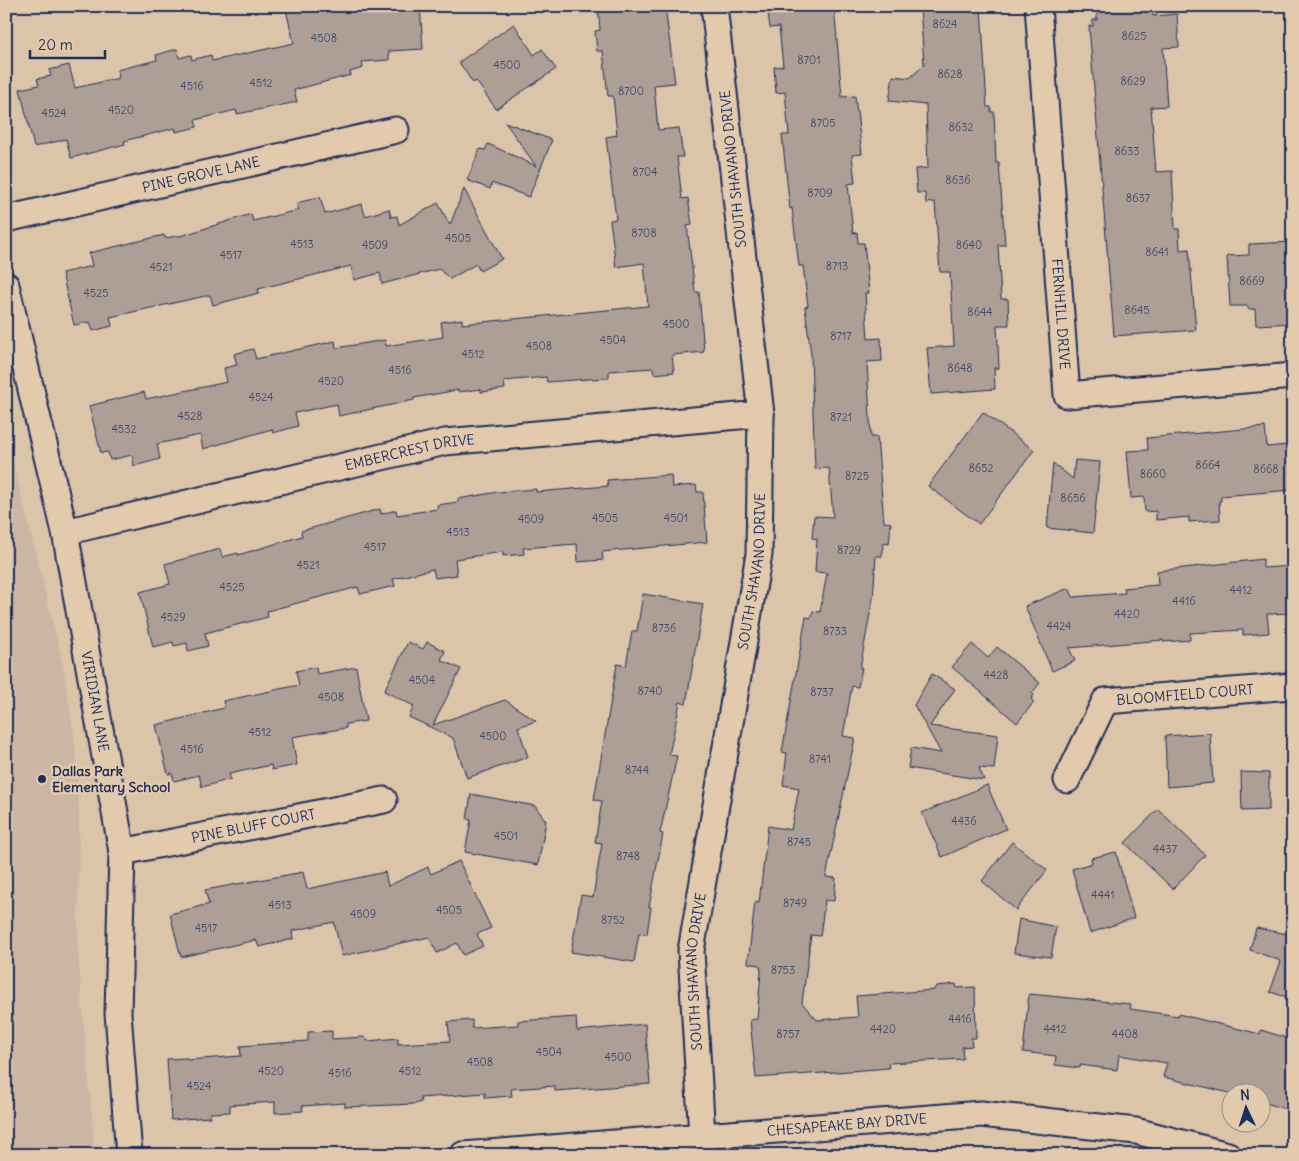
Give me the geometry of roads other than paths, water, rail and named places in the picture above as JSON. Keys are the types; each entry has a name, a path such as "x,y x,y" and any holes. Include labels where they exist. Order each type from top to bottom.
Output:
{"street":[{"name":"SOUTH SHAVANO DRIVE","path":"702,1136 691,951 759,554 761,414 714,6"},
{"name":"FERNHILL DRIVE","path":"1038,6 1067,395 1293,376"},
{"name":"PINE GROVE LANE","path":"6,219 396,130"},
{"name":"VIRIDIAN LANE","path":"6,285 65,532 122,852 118,1013 129,1155"},
{"name":"EMBERCREST DRIVE","path":"65,532 445,442 761,414"},
{"name":"BLOOMFIELD COURT","path":"1067,780 1105,701 1293,686"},
{"name":"PINE BLUFF COURT","path":"122,852 384,800"},
{"name":"CHESAPEAKE BAY DRIVE","path":"463,1155 981,1114 1136,1131 1228,1155"}],"place":[{"name":"Dallas Park Elementary School","path":"42,779"}]}
